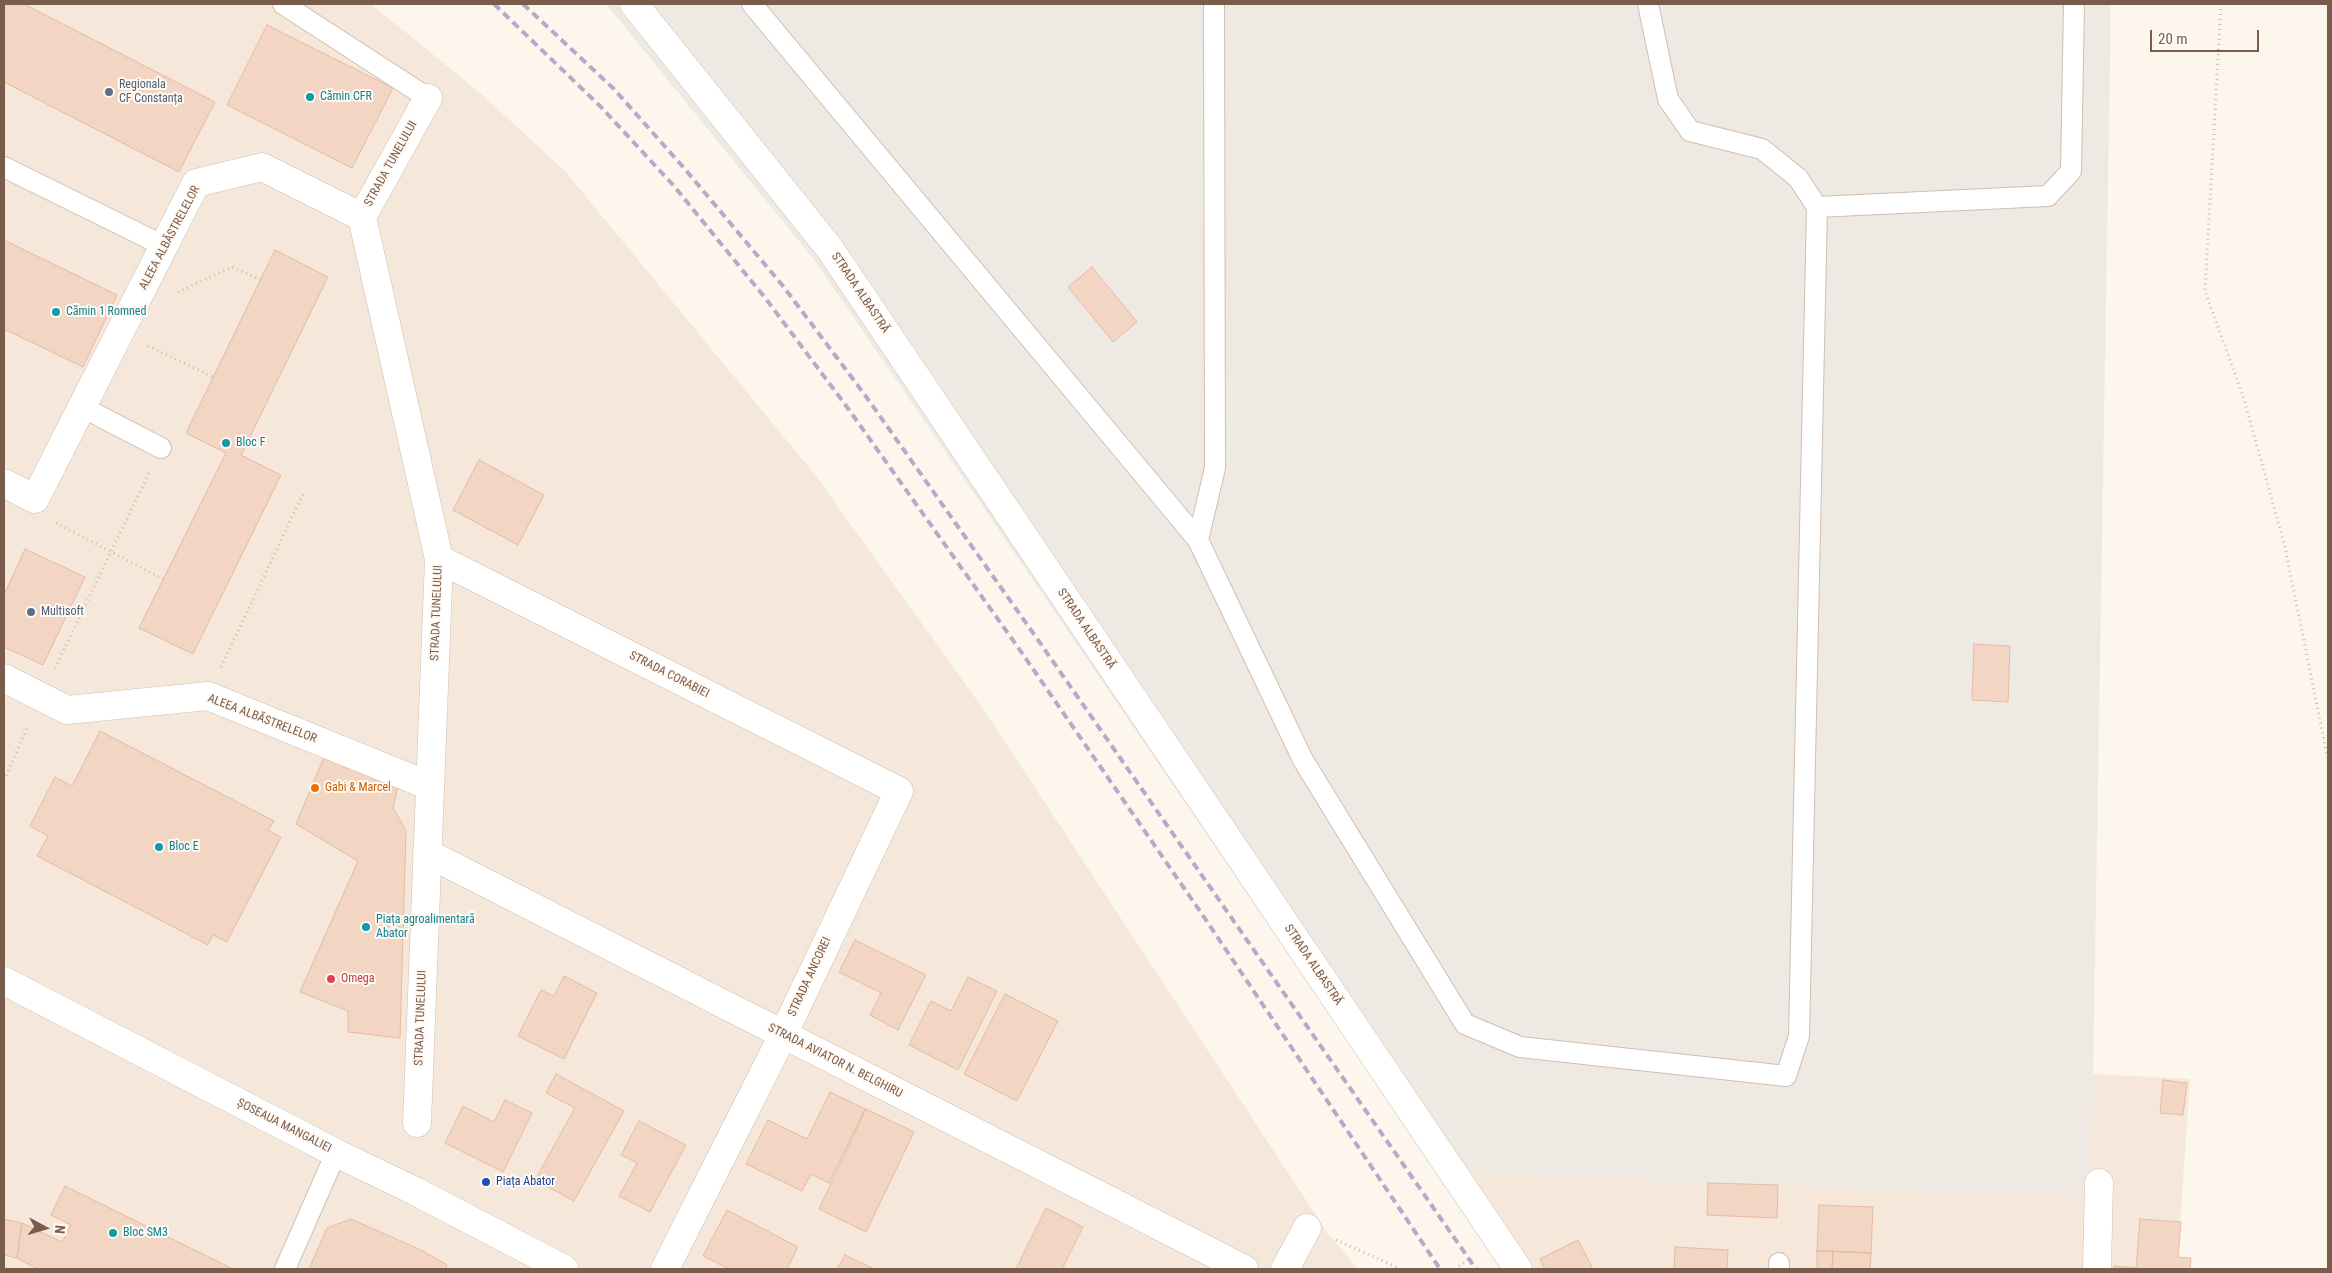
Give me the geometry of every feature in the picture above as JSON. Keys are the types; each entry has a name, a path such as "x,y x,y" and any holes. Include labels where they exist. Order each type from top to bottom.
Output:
{"street":[{"name":"STRADA ALBASTRĂ","path":"634,4 830,249 1518,1269"},
{"name":"STRADA TUNELULUI","path":"417,1123 439,558 362,217 428,98"},
{"name":"ALEEA ALBĂSTRELELOR","path":"35,500 196,183 262,167 362,217"},
{"path":"4,483 35,500"},
{"name":"STRADA CORABIEI","path":"439,558 899,791"},
{"name":"ALEEA ALBĂSTRELELOR","path":"4,678 67,710 208,696 430,786"},
{"name":"STRADA ANCOREI","path":"665,1269 783,1035 899,791"},
{"name":"STRADA AVIATOR N. BELGHIRU","path":"427,853 1244,1269"},
{"name":"ȘOSEAUA MANGALIEI","path":"4,981 336,1154 415,1190 564,1269"},
{"path":"2097,1269 2099,1183"},
{"path":"1285,1269 1307,1228"}],"lane":[{"path":"283,4 428,98"},
{"path":"752,4 1198,540 1303,760 1465,1024 1520,1047 1786,1076 1799,1036 1817,207 1798,178 1762,149 1690,131 1668,100 1648,4"},
{"path":"1198,540 1215,468 1214,4"},
{"path":"1817,207 2048,196 2071,171 2074,4"},
{"path":"4,167 164,246"},
{"path":"82,407 161,448"},
{"path":"285,1269 336,1154"}],"path":[{"path":"2221,4 2205,291 2244,399 2285,547 2328,760"},
{"path":"125,324 232,267 261,280"},
{"path":"125,324 213,377"},
{"path":"4,780 41,697 161,448"},
{"path":"208,696 303,494"},
{"path":"35,500 43,516 163,579"},
{"path":"1354,1246 1401,1269"},
{"path":"1455,1269 1477,1255"}],"shaded area":[{"path":"4,4 371,4 479,92 565,171 816,476 984,710 1327,1232 1358,1269 4,1269"},
{"path":"606,4 2111,4 2091,1197 1708,1183 1436,1170 815,261"},
{"path":"2093,1074 2190,1079 2177,1269 1503,1269 1436,1170 1708,1183 2091,1197"}],"building":[{"name":"Regionala CF Constanța","path":"4,4 24,4 215,102 179,172 4,82"},
{"name":"Cămin CFR","path":"267,25 393,88 352,168 227,105"},
{"name":"Cămin 1 Romned","path":"4,240 117,295 83,367 4,329"},
{"name":"Bloc F","path":"275,250 328,277 241,455 281,475 193,654 139,628 226,453 186,433"},
{"path":"1092,267 1137,322 1113,342 1068,287"},
{"path":"479,460 544,495 518,545 453,510"},
{"path":"25,549 85,577 43,665 4,647 4,595"},
{"path":"1974,644 2010,646 2008,702 1972,700"},
{"name":"Bloc E","path":"100,731 274,821 268,830 281,837 227,942 213,935 208,945 37,856 48,836 30,826 55,777 72,786"},
{"name":"Piața agroalimentară Abator","path":"325,755 398,785 393,808 406,830 400,1038 348,1032 348,1011 300,992 358,861 296,824"},
{"path":"855,940 926,975 898,1030 870,1015 881,993 839,972"},
{"path":"564,976 597,993 564,1059 518,1036 541,990 554,996"},
{"path":"968,977 997,991 958,1070 909,1045 931,1001 951,1011"},
{"path":"1005,994 1058,1021 1017,1101 964,1074"},
{"path":"556,1074 624,1111 574,1201 535,1180 575,1108 546,1093"},
{"path":"2163,1080 2187,1083 2183,1115 2160,1113"},
{"path":"830,1092 865,1109 829,1183 811,1174 802,1191 746,1164 768,1120 807,1139"},
{"path":"505,1100 532,1113 503,1172 445,1143 463,1106 494,1122"},
{"path":"866,1109 914,1132 866,1232 819,1209"},
{"path":"639,1121 686,1145 650,1212 619,1196 637,1163 621,1155"},
{"path":"1708,1183 1778,1185 1777,1218 1707,1215"},
{"name":"Bloc SM3","path":"65,1186 233,1269 38,1269 17,1258 22,1223 62,1242 71,1225 51,1215"},
{"path":"1819,1205 1873,1207 1871,1253 1817,1251"},
{"path":"1046,1208 1083,1227 1062,1269 1016,1269"},
{"path":"727,1210 798,1247 787,1269 729,1269 703,1256"},
{"path":"4,1219 22,1223 17,1258 4,1255"},
{"path":"351,1219 421,1250 447,1265 446,1269 309,1269 327,1228"},
{"path":"2140,1219 2181,1222 2178,1257 2191,1258 2190,1269 2114,1269 2114,1266 2136,1268"},
{"path":"1578,1240 1593,1269 1545,1269 1540,1259"},
{"path":"1675,1247 1728,1250 1727,1269 1674,1269"},
{"path":"1817,1251 1833,1251 1832,1269 1817,1269"},
{"path":"1833,1251 1871,1253 1870,1269 1832,1269"},
{"path":"845,1255 874,1269 837,1269"}],"railway":[{"path":"494,4 601,107 674,186 766,299 847,407 1022,653 1206,920 1440,1269"},
{"path":"523,4 614,89 684,168 783,286 865,395 1038,640 1476,1269"}],"place":[{"name":"Regionala CF Constanța","path":"109,92"},
{"name":"Cămin CFR","path":"310,97"},
{"name":"Cămin 1 Romned","path":"56,312"},
{"name":"Bloc F","path":"226,443"},
{"name":"Multisoft","path":"31,612"},
{"name":"Gabi & Marcel","path":"315,788"},
{"name":"Bloc E","path":"159,847"},
{"name":"Piața agroalimentară Abator","path":"366,927"},
{"name":"Omega","path":"331,979"},
{"name":"Piața Abator","path":"486,1182"},
{"name":"Bloc SM3","path":"113,1233"}]}
